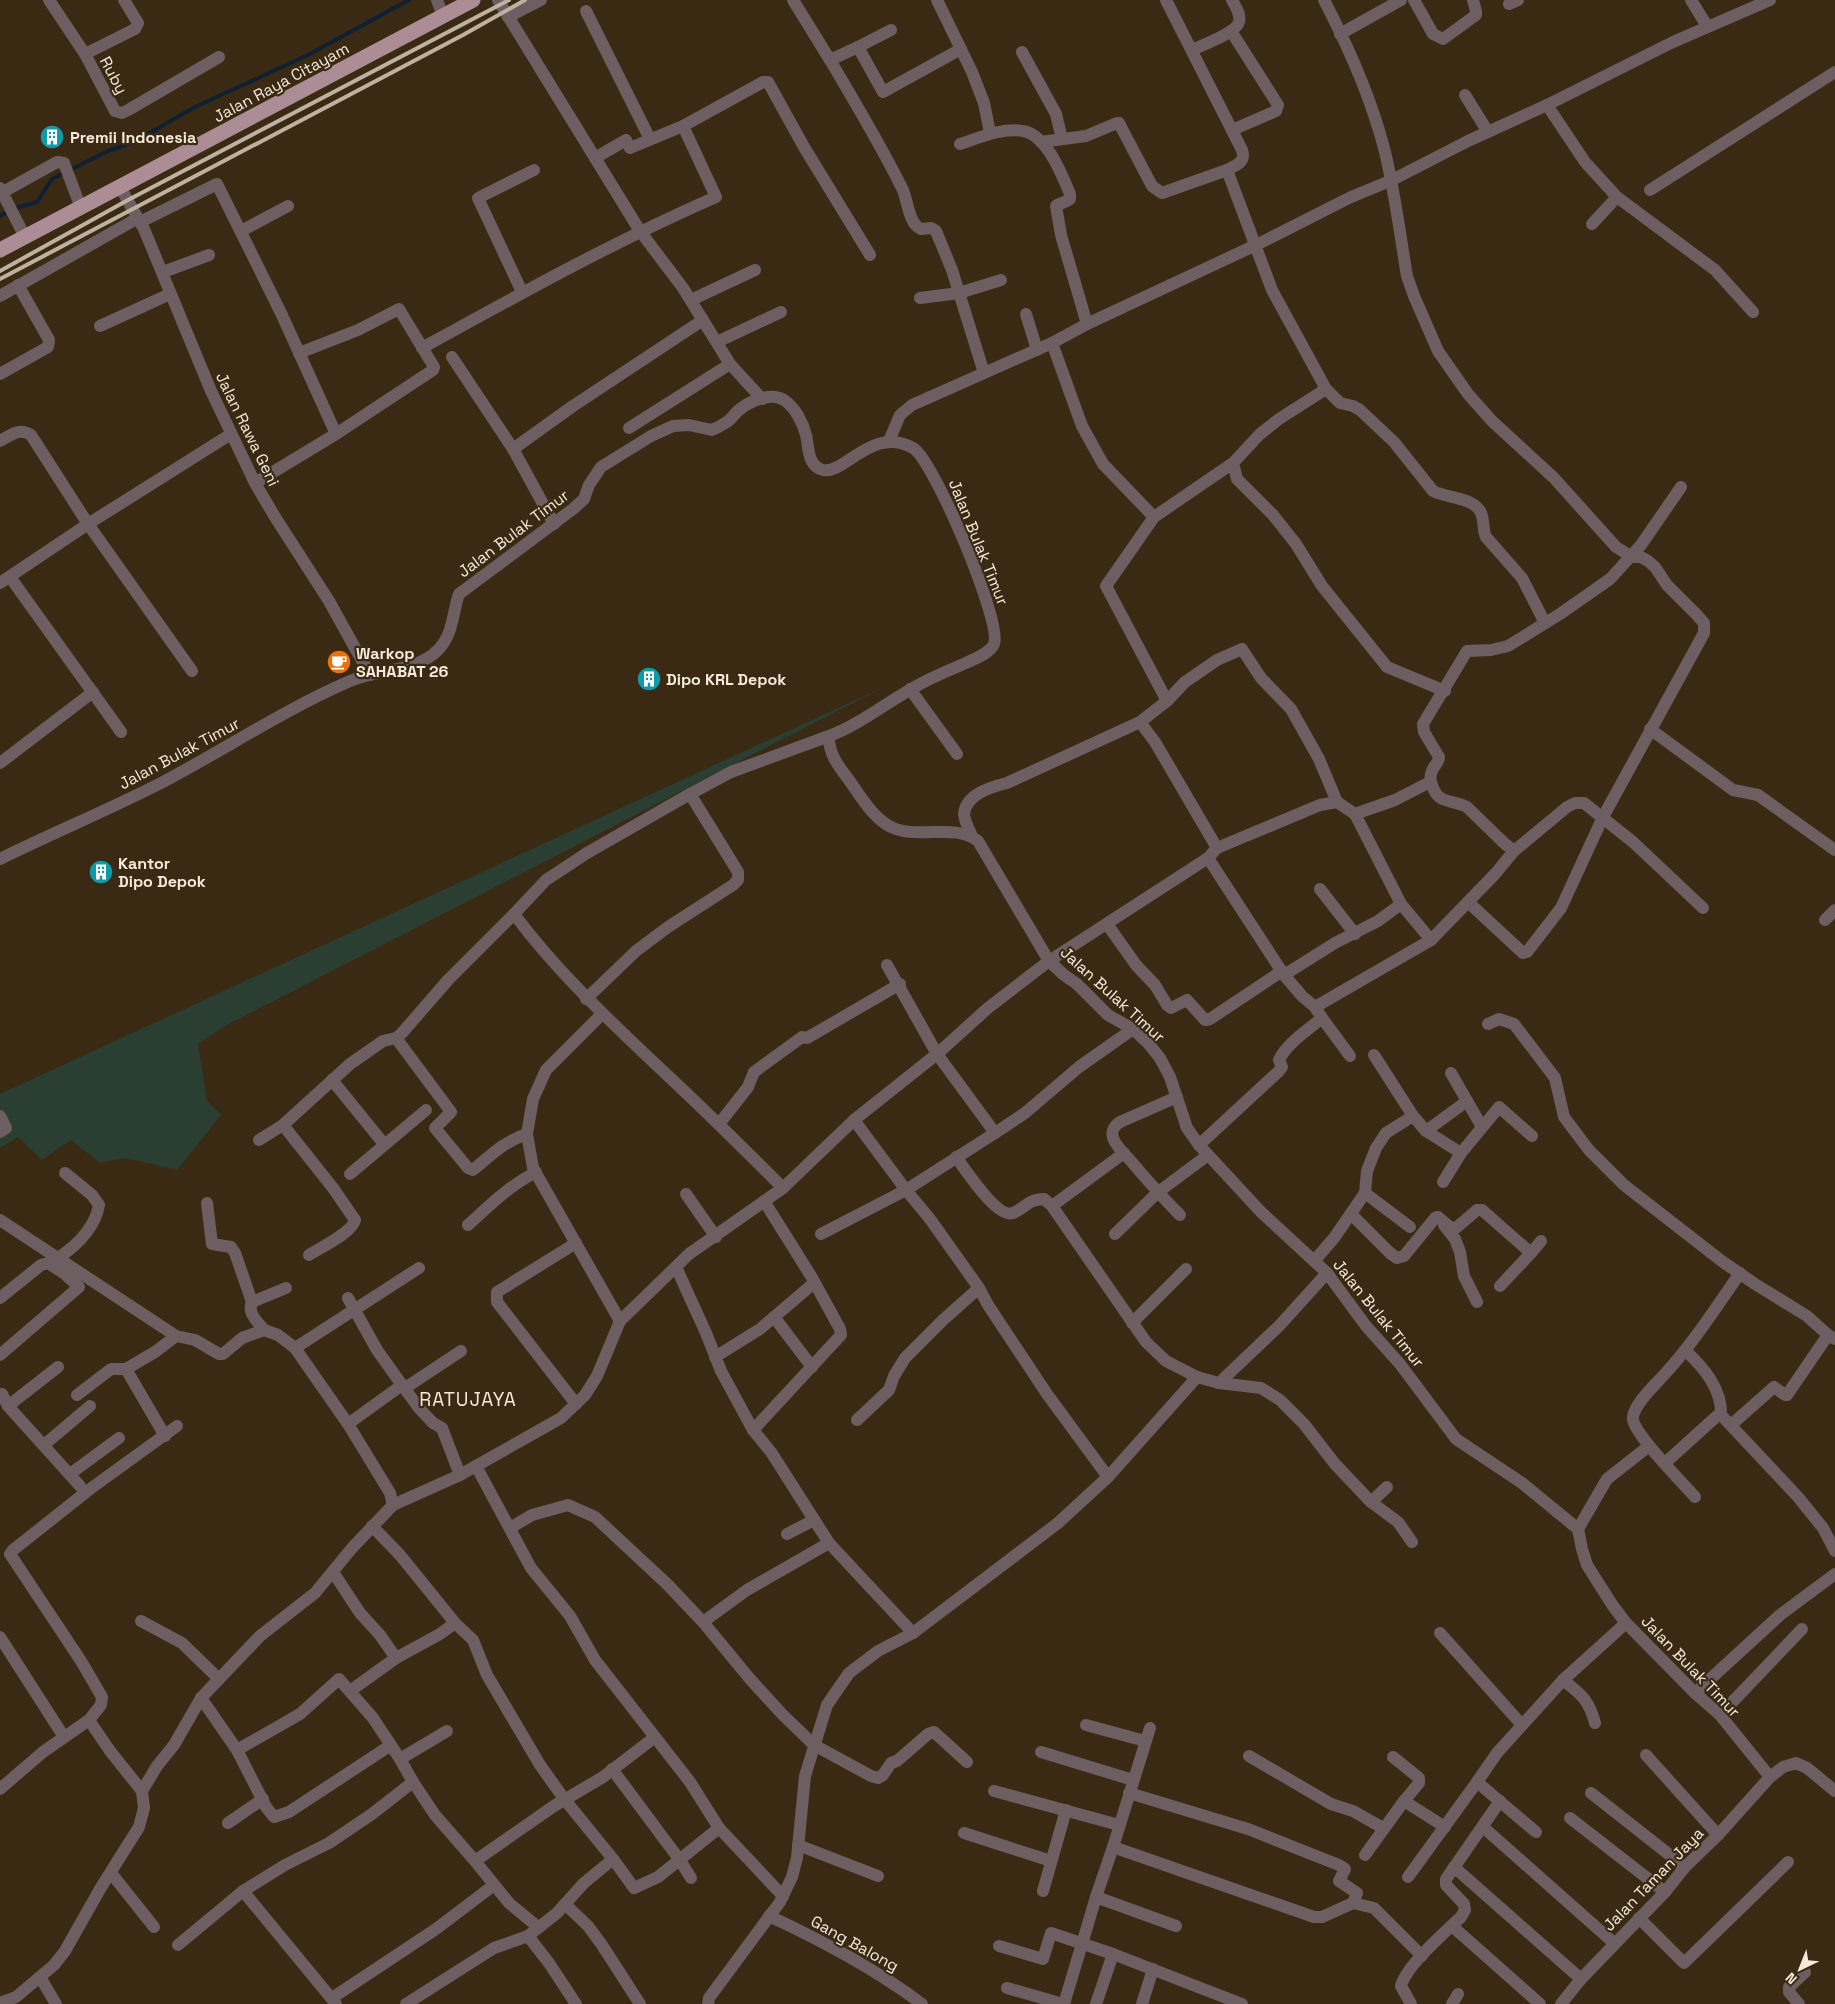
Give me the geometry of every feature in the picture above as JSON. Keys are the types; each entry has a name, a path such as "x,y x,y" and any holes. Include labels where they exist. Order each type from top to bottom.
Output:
{"main road":[{"name":"Jalan Raya Citayam","path":"0,250 473,0"}],"street":[{"path":"49,0 85,54"},
{"name":"Ruby","path":"124,0 137,19 138,23 135,29 85,54 116,111 122,113 219,57"},
{"path":"437,0 443,16"},
{"path":"498,0 640,231 690,300 730,364 762,399 773,396 784,400 791,406 806,434 807,451 811,461 821,470 830,470 861,451 889,441 900,415 912,405 1052,343 1762,1"},
{"path":"508,17 541,0"},
{"path":"793,0 883,150 905,193 915,225 921,229 931,228 936,231 959,293 984,373"},
{"path":"937,0 984,103 990,133"},
{"path":"1041,142 1086,136 1119,123 1152,186 1162,193 1227,170 1242,161 1244,157 1232,130 1166,0"},
{"path":"1192,50 1231,32 1237,26 1239,18 1232,0"},
{"path":"1340,34 1401,0"},
{"path":"1414,0 1433,34 1442,39 1476,15 1473,0"},
{"path":"1691,0 1707,26"},
{"path":"1326,1 1360,76 1378,128 1385,154 1408,276 1414,296 1438,351 1468,394 1492,421 1554,478 1616,547 1632,556 1648,560 1677,597 1704,623 1704,633 1603,817 1561,908 1527,952 1522,954 1468,902"},
{"path":"586,11 650,139"},
{"path":"830,60 891,30"},
{"path":"1231,32 1278,105 1276,111 1232,130"},
{"path":"858,47 883,92 961,49"},
{"path":"1022,52 1056,114 1062,139"},
{"path":"1650,190 1835,72"},
{"path":"595,158 626,140 630,148 682,126 763,82 768,82 804,147 870,255"},
{"path":"1465,95 1488,132"},
{"path":"1547,106 1585,162 1617,197 1715,270 1754,312"},
{"path":"422,348 522,292 640,231 716,197 682,126"},
{"path":"960,144 990,133 1023,130 1049,150 1070,194 1070,199 1056,206 1056,210 1061,235 1088,324"},
{"path":"25,237 3,194 57,162 64,163 67,168 81,208"},
{"path":"522,292 478,198 534,170"},
{"path":"1227,170 1272,290 1326,390 1340,403 1354,406 1360,410 1394,442 1433,491 1440,495 1465,501 1480,510 1483,519 1482,530 1522,578 1545,624"},
{"path":"0,296 139,220 217,184 336,434"},
{"name":"Jalan Rawa Geni","path":"120,187 139,220 211,391 255,483 329,601 370,675"},
{"path":"1592,224 1617,197"},
{"path":"241,231 288,206"},
{"path":"162,272 209,255"},
{"path":"690,300 755,270"},
{"path":"920,298 959,293 1001,280"},
{"path":"0,374 41,352 48,346 50,340 18,286"},
{"path":"100,326 170,294"},
{"path":"255,483 336,434 433,370 433,364 399,309 358,330 299,353"},
{"path":"717,342 781,312"},
{"path":"1026,314 1037,350"},
{"path":"513,449 560,415 703,320"},
{"path":"1052,343 1082,426 1103,464 1154,517"},
{"path":"452,357 513,449 554,524"},
{"path":"629,428 730,364"},
{"path":"1167,701 1106,586 1154,517 1232,463 1260,434 1279,419 1326,390"},
{"name":"Jalan Bulak Timur","path":"0,858 160,783 352,680 424,661 439,649 453,624 454,608 459,594 554,524 584,499 589,485 601,467 615,456 650,436 673,426 689,425 712,430 727,423 738,411 750,403 762,399"},
{"path":"0,441 20,430 26,431 31,435 88,524 192,671"},
{"path":"121,732 93,692 5,580 88,524 231,434"},
{"name":"Jalan Bulak Timur","path":"396,1038 409,1026 448,980 546,880 587,853 731,772 852,726 910,689 978,657 992,648 996,638 993,622 980,582 933,473 914,448 889,441"},
{"path":"1232,463 1237,479 1273,515 1296,544 1322,586 1387,667 1445,691"},
{"path":"1514,851 1504,844 1467,807 1443,800 1437,796 1430,782 1432,770 1440,757 1424,732 1423,724 1445,691 1467,652 1470,650 1491,650 1508,646 1545,624 1610,579 1632,556 1681,487"},
{"path":"972,837 964,816 966,805 986,789 1006,783 1140,722 1167,701 1185,682 1217,660 1242,649 1262,678 1291,708 1319,758 1337,802 1355,814 1401,904 1431,940"},
{"path":"910,689 957,754"},
{"path":"0,763 93,692"},
{"path":"1140,722 1155,742 1217,848"},
{"path":"1650,729 1733,790 1758,795 1835,850"},
{"path":"829,736 828,746 834,760 874,813 888,825 911,833 962,833 972,837"},
{"path":"1355,814 1395,800 1430,782"},
{"path":"586,998 636,951 668,927 733,886 738,880 738,872 690,794"},
{"path":"142,1791 174,1745 201,1698 260,1636 315,1592 393,1504 460,1475 561,1418 585,1395 597,1376 620,1322 689,1254 783,1188 854,1120 937,1054 988,1008 1050,961 1208,858 1217,848 1320,805 1337,802"},
{"path":"1315,1007 1431,940 1495,874 1514,851 1567,807 1575,803 1584,802 1603,817 1633,842 1703,908"},
{"name":"Jalan Bulak Timur","path":"972,837 978,841 984,850 1050,961 1064,975 1077,984 1108,1015 1133,1029 1160,1058 1170,1077 1187,1128 1199,1145 1261,1212 1327,1273 1366,1326 1406,1372 1456,1439 1522,1483 1578,1529 1587,1565 1626,1623 1695,1693 1720,1715 1770,1777"},
{"path":"1208,858 1283,973 1302,996 1315,1007 1350,1056"},
{"path":"1320,889 1355,934"},
{"path":"1107,924 1136,965 1155,986 1167,1005 1172,1008 1187,1000 1205,1020 1210,1019 1335,943 1378,921 1401,904"},
{"path":"1826,920 1835,910"},
{"path":"514,914 541,950 586,998 719,1124 783,1188"},
{"path":"888,965 937,1054 996,1133"},
{"path":"719,1124 748,1087 754,1072 802,1037 807,1038 900,984"},
{"path":"602,1014 546,1070 533,1098 527,1134 533,1168 620,1322"},
{"path":"1199,1145 1280,1071 1282,1067 1279,1060 1283,1053 1322,1018"},
{"path":"1488,1024 1499,1019 1514,1024 1555,1078 1564,1117 1601,1163 1624,1185 1740,1273 1807,1316 1831,1337 1787,1395 1784,1395 1774,1387 1731,1425"},
{"path":"822,1234 906,1190 996,1133 1025,1113 1079,1068 1133,1029"},
{"path":"259,1140 283,1126 350,1064 383,1041 396,1038 452,1112 435,1128 468,1168 473,1170 502,1145 527,1134"},
{"path":"1374,1054 1413,1116 1426,1131 1461,1153"},
{"path":"1451,1073 1482,1127"},
{"path":"332,1080 384,1144"},
{"path":"1177,1097 1120,1122 1113,1127 1114,1139 1124,1153 1157,1193 1180,1215"},
{"path":"1426,1131 1467,1102"},
{"path":"1443,1182 1461,1153 1497,1109 1500,1108 1532,1136"},
{"path":"350,1174 426,1110"},
{"path":"0,1116 6,1128 0,1132"},
{"path":"1315,1260 1334,1238 1365,1192 1367,1171 1376,1148 1386,1133 1413,1116"},
{"path":"854,1120 930,1219 979,1288 988,1305 1042,1386 1108,1477"},
{"path":"283,1126 333,1188 355,1220 353,1226 336,1239 309,1255"},
{"path":"1052,1206 1124,1153"},
{"path":"1115,1234 1157,1193 1208,1155"},
{"path":"956,1157 994,1206 1004,1213 1011,1213 1033,1200 1044,1199 1052,1206 1146,1342 1166,1361 1197,1376 1219,1383 1261,1388 1280,1400 1304,1424 1336,1464 1371,1502 1398,1522 1412,1542"},
{"path":"468,1225 498,1197 519,1181 536,1172"},
{"path":"58,1258 72,1249 80,1240 89,1228 99,1205 92,1196 64,1173"},
{"path":"1365,1192 1410,1227"},
{"path":"686,1194 716,1236"},
{"path":"753,1430 841,1335 840,1329 814,1283 764,1201"},
{"path":"207,1203 212,1244 231,1247 235,1253 252,1302 250,1307 251,1313 264,1330 278,1335 295,1348 348,1424 390,1493 393,1504"},
{"path":"1438,1217 1450,1227 1456,1228 1477,1210 1482,1210 1530,1253"},
{"path":"1351,1214 1397,1258 1404,1256 1435,1218 1438,1217"},
{"path":"1438,1217 1455,1239 1460,1252 1464,1276 1477,1302"},
{"path":"1,1222 89,1277 176,1336 195,1340 219,1354 222,1354 242,1338 264,1330"},
{"path":"1500,1286 1541,1241"},
{"path":"576,1242 497,1292 496,1298 497,1302 576,1404"},
{"path":"0,1298 42,1265 48,1263 65,1274 79,1287"},
{"path":"676,1267 736,1402 753,1430 771,1452 830,1543 913,1633"},
{"path":"295,1348 418,1268"},
{"path":"1132,1323 1186,1269"},
{"path":"1219,1383 1279,1326 1327,1273"},
{"path":"1695,1497 1642,1438 1633,1420 1634,1411 1686,1351 1740,1273"},
{"path":"0,1355 89,1277"},
{"path":"715,1357 760,1329 814,1283"},
{"path":"252,1302 286,1288"},
{"path":"857,1420 889,1390 894,1376 905,1358 979,1288"},
{"path":"348,1298 377,1350 403,1387 433,1423 442,1428 460,1475"},
{"path":"774,1317 812,1367"},
{"path":"78,1395 110,1369 126,1369 176,1336"},
{"path":"348,1424 461,1351"},
{"path":"1686,1351 1702,1368 1717,1390 1720,1397 1720,1415 1798,1497 1823,1528 1835,1551"},
{"path":"8,1406 58,1367"},
{"path":"126,1369 165,1436"},
{"path":"708,2004 709,1998 783,1896 792,1877 798,1845 805,1776 827,1705 849,1673 878,1651 913,1633 1058,1523 1108,1477 1197,1376"},
{"path":"1,1394 8,1406 80,1486"},
{"path":"44,1445 90,1406"},
{"path":"1665,1463 1720,1415"},
{"path":"0,1789 43,1752 89,1720 101,1705 102,1697 97,1684 10,1554 90,1489 177,1426"},
{"path":"70,1474 119,1438"},
{"path":"1578,1529 1607,1480 1649,1446"},
{"path":"476,1466 531,1568 570,1616 595,1660 690,1782 719,1828 783,1896"},
{"path":"1371,1502 1387,1487"},
{"path":"510,1528 532,1515 568,1505 595,1517 668,1584 703,1622 750,1680 814,1745 872,1776 878,1778 883,1775 891,1762 897,1761 928,1734 934,1732 967,1762"},
{"path":"787,1534 814,1520"},
{"path":"372,1526 400,1555 455,1623 472,1640 487,1675 540,1765 634,1888 658,1877 719,1828"},
{"path":"703,1622 747,1590 830,1543"},
{"path":"333,1572 360,1613 380,1635 396,1658"},
{"path":"1695,1693 1780,1615 1835,1574"},
{"path":"141,1621 182,1643 219,1679"},
{"path":"350,1691 396,1658 440,1634 455,1623"},
{"path":"1408,1878 1497,1753 1563,1680 1626,1623"},
{"path":"1720,1715 1802,1630"},
{"path":"1440,1633 1522,1725"},
{"path":"0,1637 64,1738"},
{"path":"237,1750 300,1714 339,1679 373,1718 436,1815 509,1904 538,1927"},
{"path":"1563,1680 1590,1705 1595,1723"},
{"path":"201,1698 237,1750 274,1817 289,1812 391,1745"},
{"path":"0,2002 16,1997 54,1965 74,1938 83,1918 139,1827 144,1808 142,1791 110,1751 89,1720"},
{"path":"1086,1724 1145,1742"},
{"path":"1007,1988 1064,2004 1150,1728"},
{"path":"400,1759 447,1731"},
{"path":"475,1861 565,1800 603,1777 655,1737"},
{"path":"1041,1752 1133,1780"},
{"path":"1646,1755 1718,1835"},
{"path":"1250,1756 1331,1804 1353,1811 1383,1828"},
{"path":"1365,1855 1383,1828 1419,1783 1419,1778 1393,1757"},
{"path":"1770,1777 1783,1767 1796,1763 1807,1768 1835,1790"},
{"path":"612,1769 691,1878"},
{"name":"Jalan Taman Jaya","path":"1561,2004 1614,1943 1665,1892 1770,1777"},
{"path":"178,1945 244,1891 285,1865 330,1843 372,1814 413,1782"},
{"path":"1477,1782 1536,1832"},
{"path":"994,1791 1119,1825"},
{"path":"1130,1793 1248,1829 1339,1866 1345,1869 1339,1881 1357,1893 1353,1903"},
{"path":"1591,1793 1686,1867"},
{"path":"228,1823 263,1800"},
{"path":"1404,1801 1445,1827"},
{"path":"1411,2004 1405,1996 1401,1986 1402,1982 1422,1956 1465,1910 1464,1904 1446,1885 1446,1879 1500,1801"},
{"path":"1043,1890 1066,1810"},
{"path":"1570,1818 1665,1892"},
{"path":"1483,1827 1614,1943"},
{"path":"964,1833 1052,1861"},
{"path":"798,1845 878,1876"},
{"path":"1113,1847 1314,1917 1322,1917 1353,1903 1374,1908 1422,1956"},
{"path":"406,2004 494,1948 528,1936 557,1913 584,1884 613,1859"},
{"path":"1639,1918 1684,1963 1788,1862"},
{"path":"1454,1867 1581,1979"},
{"path":"111,1873 154,1927"},
{"path":"244,1891 334,2001 436,1929 494,1884"},
{"path":"1096,1897 1176,1926"},
{"path":"566,1904 588,1926 640,2004"},
{"name":"Gang Balong","path":"769,1916 834,1946 893,1982 922,2004"},
{"path":"1452,1926 1540,2004"},
{"path":"999,1946 1043,1959 1050,1933 1113,1954 1242,2004"},
{"path":"528,1936 549,1963 576,2004"},
{"path":"1096,2004 1113,1954"},
{"path":"1142,2004 1153,1969"},
{"path":"1799,2004 1789,1992 1789,1987 1805,1972"},
{"path":"40,1977 56,2004"}],"green space":[{"path":"886,686 225,1026 198,1044 207,1101 221,1115 177,1170 125,1158 100,1163 71,1140 42,1160 18,1137 0,1148 0,1094"}],"waterway":[{"path":"0,216 12,209 37,202 52,179 108,151 134,142 195,107 306,56 409,0"}],"railway":[{"path":"0,271 128,200 509,0"},
{"path":"0,279 463,35 525,0"}],"place":[{"name":"Premii Indonesia","path":"52,137"},
{"name":"Warkop SAHABAT 26","path":"339,662"},
{"name":"Dipo KRL Depok","path":"649,679"},
{"name":"Kantor Dipo Depok","path":"101,872"}],"district":[{"name":"RATUJAYA","path":"468,1399"}]}
